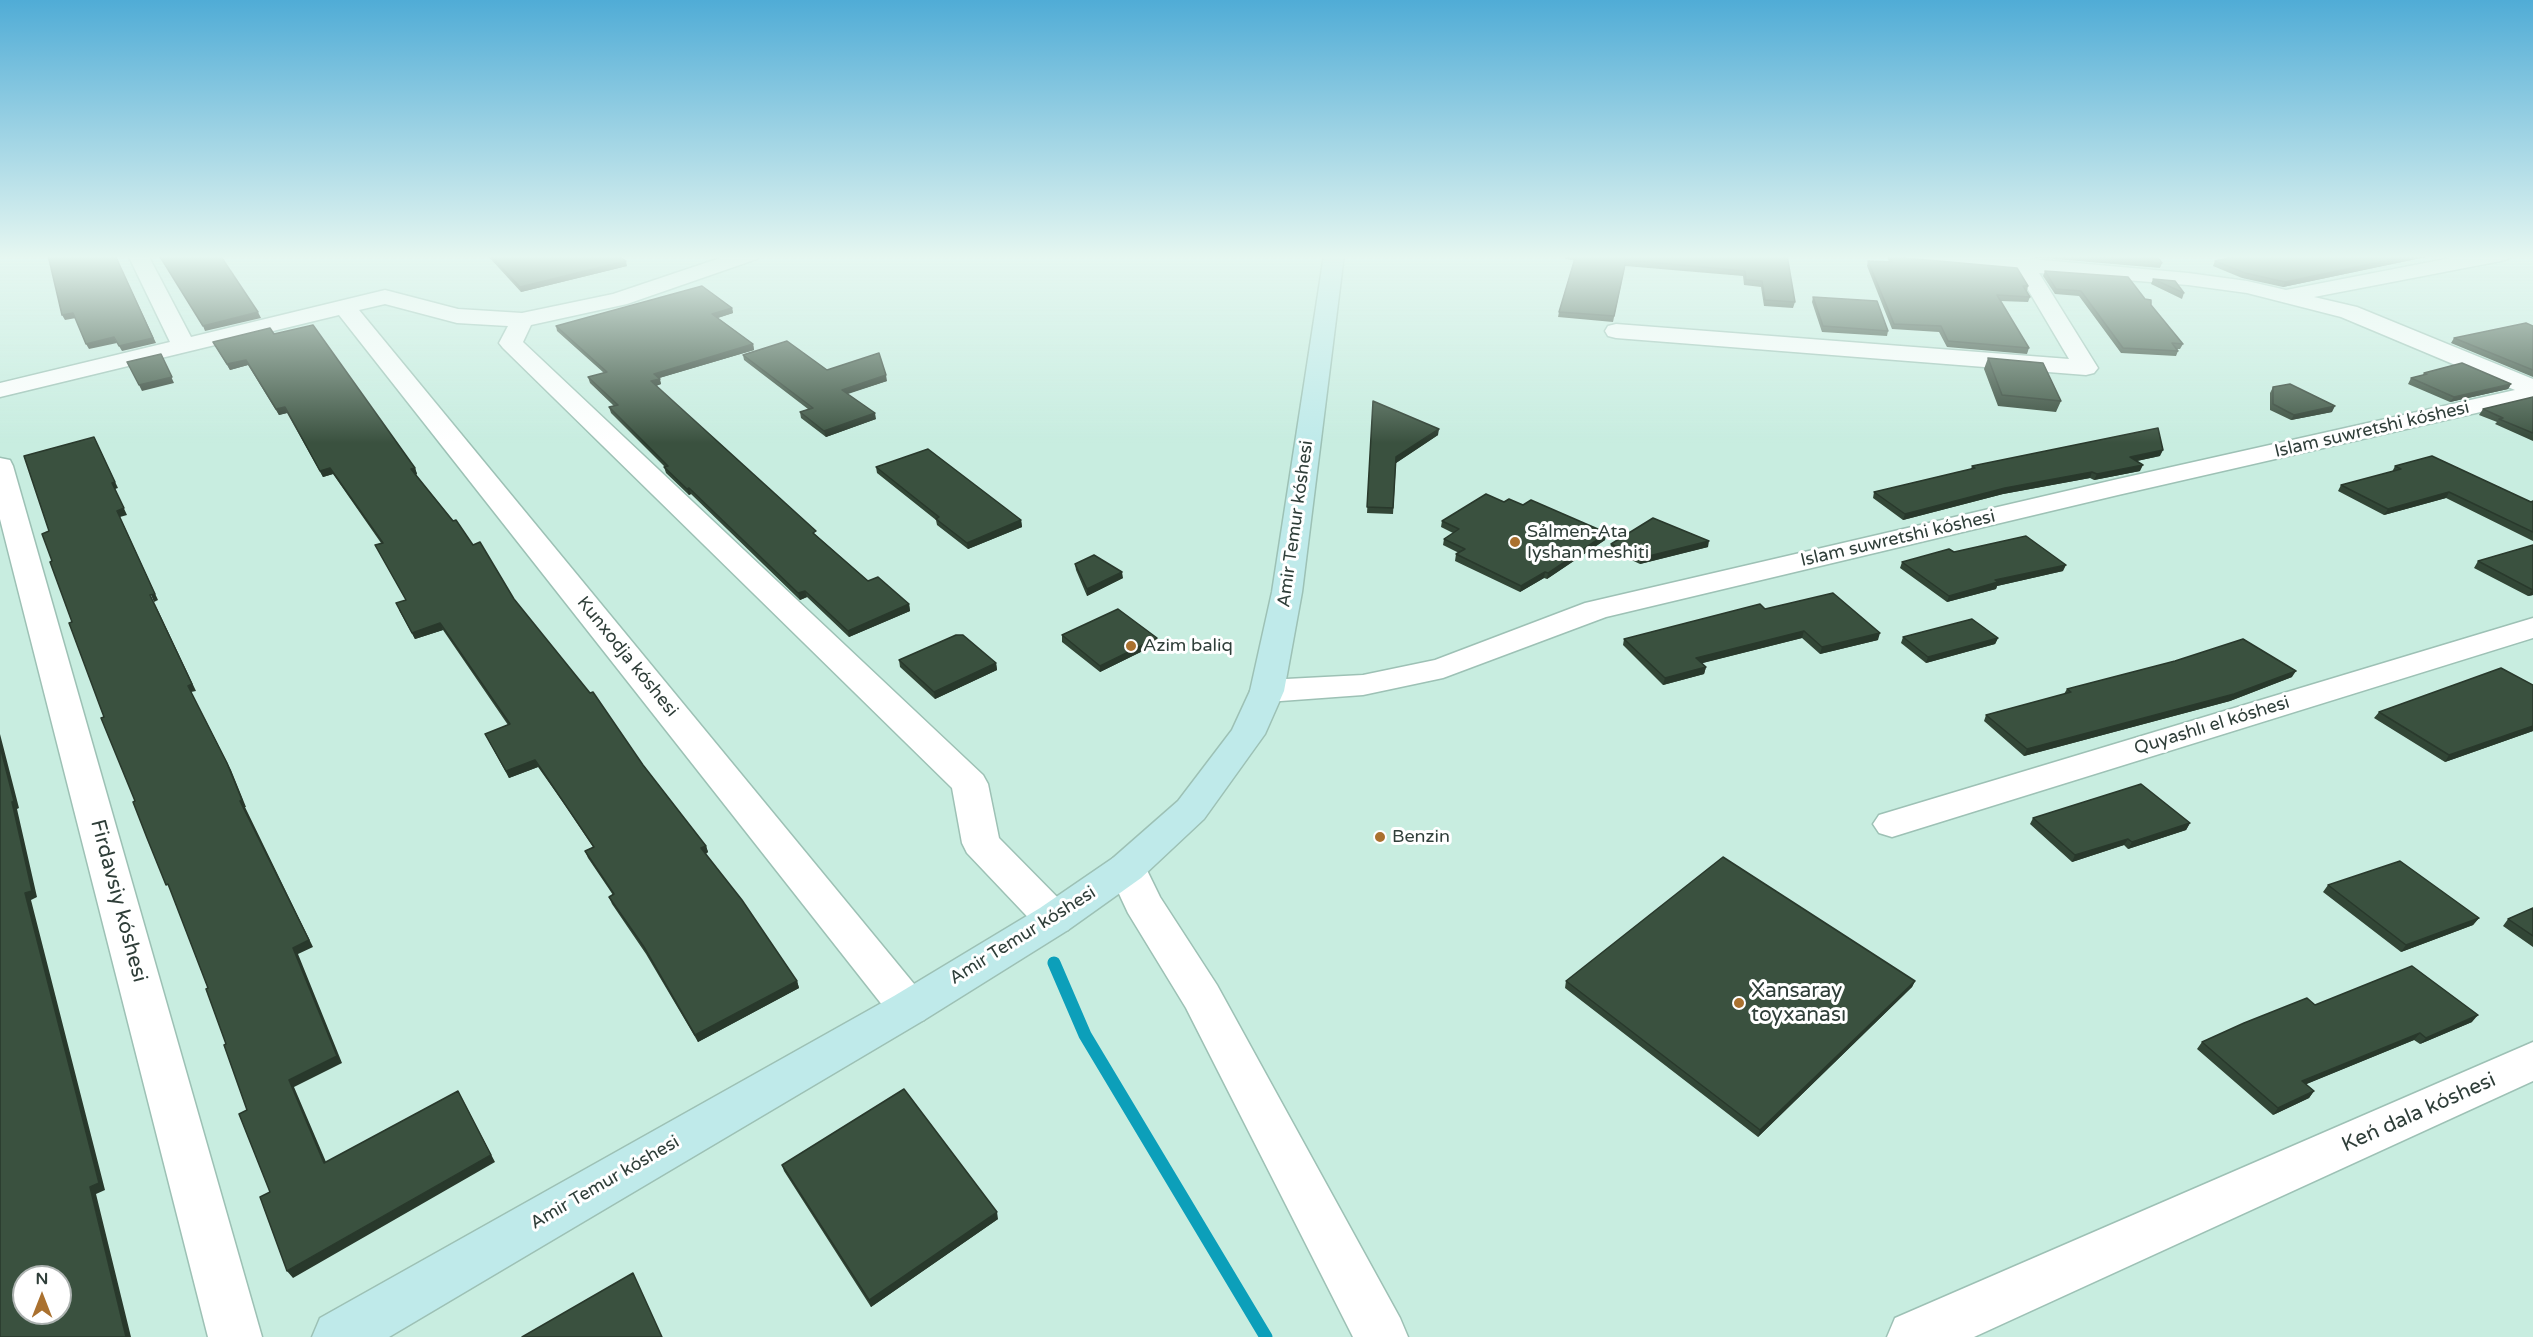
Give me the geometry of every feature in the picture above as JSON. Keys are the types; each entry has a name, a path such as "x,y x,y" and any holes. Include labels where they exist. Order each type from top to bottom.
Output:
{"street":[{"path":"169,317 183,345"},
{"path":"0,390 301,317"},
{"name":"Kunxodja kóshesi","path":"353,317 909,1008"},
{"path":"480,317 522,320 534,317"},
{"name":"Amir Temur kóshesi","path":"339,1337 909,1008 1054,919 1127,868 1191,810 1248,734 1267,691 1287,592 1325,317"},
{"path":"1616,331 2086,368 2055,317"},
{"path":"2362,317 2533,388"},
{"path":"522,320 512,343 970,784 981,843 1054,919"},
{"name":"Islam suwretshi kóshesi","path":"1267,691 1363,685 1443,668 1596,610 2118,487 2533,393"},
{"name":"Firdavsiy kóshesi","path":"0,466 235,1337"},
{"name":"Quyashlı el kóshesi","path":"1892,824 2533,628"},
{"path":"1127,868 1142,902 1202,997 1381,1337"},
{"name":"Keń dala kóshesi","path":"1914,1337 2305,1165 2533,1061"}],"building":[{"path":"75,317 144,317 153,338 119,346 114,337 86,344"},
{"path":"198,317 237,317 203,326"},
{"path":"587,317 717,317 753,344 654,374 660,379 651,381 816,531 813,533 868,581 878,577 909,604 848,631 805,591 798,593 689,488 687,489 664,467 668,466 609,407 618,405 588,377 607,372 556,326"},
{"path":"1820,317 1883,317 1888,331 1823,326"},
{"path":"1891,317 2011,317 2029,348 1948,341 1941,326 1894,324"},
{"path":"2100,317 2161,317 2183,344 2172,343 2178,351 2123,348"},
{"path":"2526,323 2533,326 2533,370 2454,338"},
{"path":"313,325 415,468 411,469 453,521 456,520 473,545 480,542 514,599 590,693 593,692 643,765 706,846 701,848 742,900 797,981 695,1035 644,947 609,897 614,894 585,851 594,847 535,760 506,771 485,734 510,724 440,623 412,633 396,603 406,600 375,545 383,543 330,468 320,471 285,407 276,409 246,360 227,364 213,342 270,328 274,334"},
{"path":"787,341 827,370 879,353 886,375 842,390 875,413 824,431 800,412 813,408 743,355"},
{"path":"161,354 172,377 139,385 127,362"},
{"path":"1988,358 2043,363 2061,401 2002,395"},
{"path":"2462,363 2511,384 2454,397 2411,378"},
{"path":"2290,384 2335,406 2294,415 2273,404 2273,387"},
{"path":"2533,397 2533,433 2499,419 2503,418 2483,409"},
{"path":"1373,401 1439,429 1396,457 1393,508 1367,507"},
{"path":"2158,428 2163,450 2130,457 2143,465 2005,488 1905,514 1874,492 1975,468 1972,466"},
{"path":"94,437 115,482 112,483 124,508 117,511 155,594 150,595 192,684 188,686 227,763 242,800 240,801 309,940 293,948 337,1056 289,1080 324,1163 458,1091 491,1155 287,1271 260,1197 270,1192 239,1114 247,1110 206,989 208,988 101,718 104,717 69,623 72,622 42,534 49,531 24,456"},
{"path":"928,449 1021,520 967,543 936,519 939,517 876,467"},
{"path":"2432,456 2533,501 2533,532 2449,492 2388,509 2341,485 2401,469 2395,466"},
{"name":"Sálmen-Ata Iyshan meshiti","path":"1486,494 1504,502 1509,499 1523,505 1531,500 1607,533 1548,573 1545,572 1521,586 1456,554 1465,549 1444,539 1459,529 1442,521"},
{"path":"1653,518 1709,541 1641,558 1611,544"},
{"path":"2026,536 2066,565 1995,580 1998,582 1949,596 1902,562 1949,549 1954,552"},
{"path":"2533,545 2533,590 2478,561"},
{"path":"1094,555 1122,572 1087,589 1075,564"},
{"path":"1833,593 1880,633 1822,647 1804,631 1696,658 1706,667 1665,678 1624,639 1760,604 1765,609"},
{"path":"1118,609 1157,638 1100,666 1062,635"},
{"path":"1972,619 1998,638 1928,657 1903,637"},
{"path":"956,635 963,635 996,663 934,692 899,660"},
{"path":"2243,639 2296,671 2234,694 2027,749 1986,715 2071,692 2067,689 2175,661"},
{"path":"2501,668 2533,685 2533,726 2449,755 2379,712"},
{"path":"0,746 14,801 12,802 32,891 25,893 99,1183 90,1187 126,1337 0,1337"},
{"path":"2141,784 2190,823 2132,842 2128,839 2075,855 2033,818"},
{"path":"1723,857 1915,981 1760,1130 1566,981"},
{"path":"2400,861 2479,918 2406,945 2328,885"},
{"path":"2533,908 2533,936 2508,919"},
{"path":"2412,966 2478,1015 2426,1038 2420,1033 2302,1081 2314,1091 2278,1108 2202,1042 2307,998 2315,1005"},
{"path":"904,1089 997,1212 869,1300 782,1165"},
{"path":"633,1273 662,1337 522,1337"}],"waterway":[{"path":"1054,963 1085,1035 1266,1337"}],"place":[{"name":"Sálmen-Ata Iyshan meshiti","path":"1515,542"},
{"name":"Azim baliq","path":"1131,646"},
{"name":"Benzin","path":"1380,837"},
{"name":"Xansaray toyxanası","path":"1739,1003"}]}
